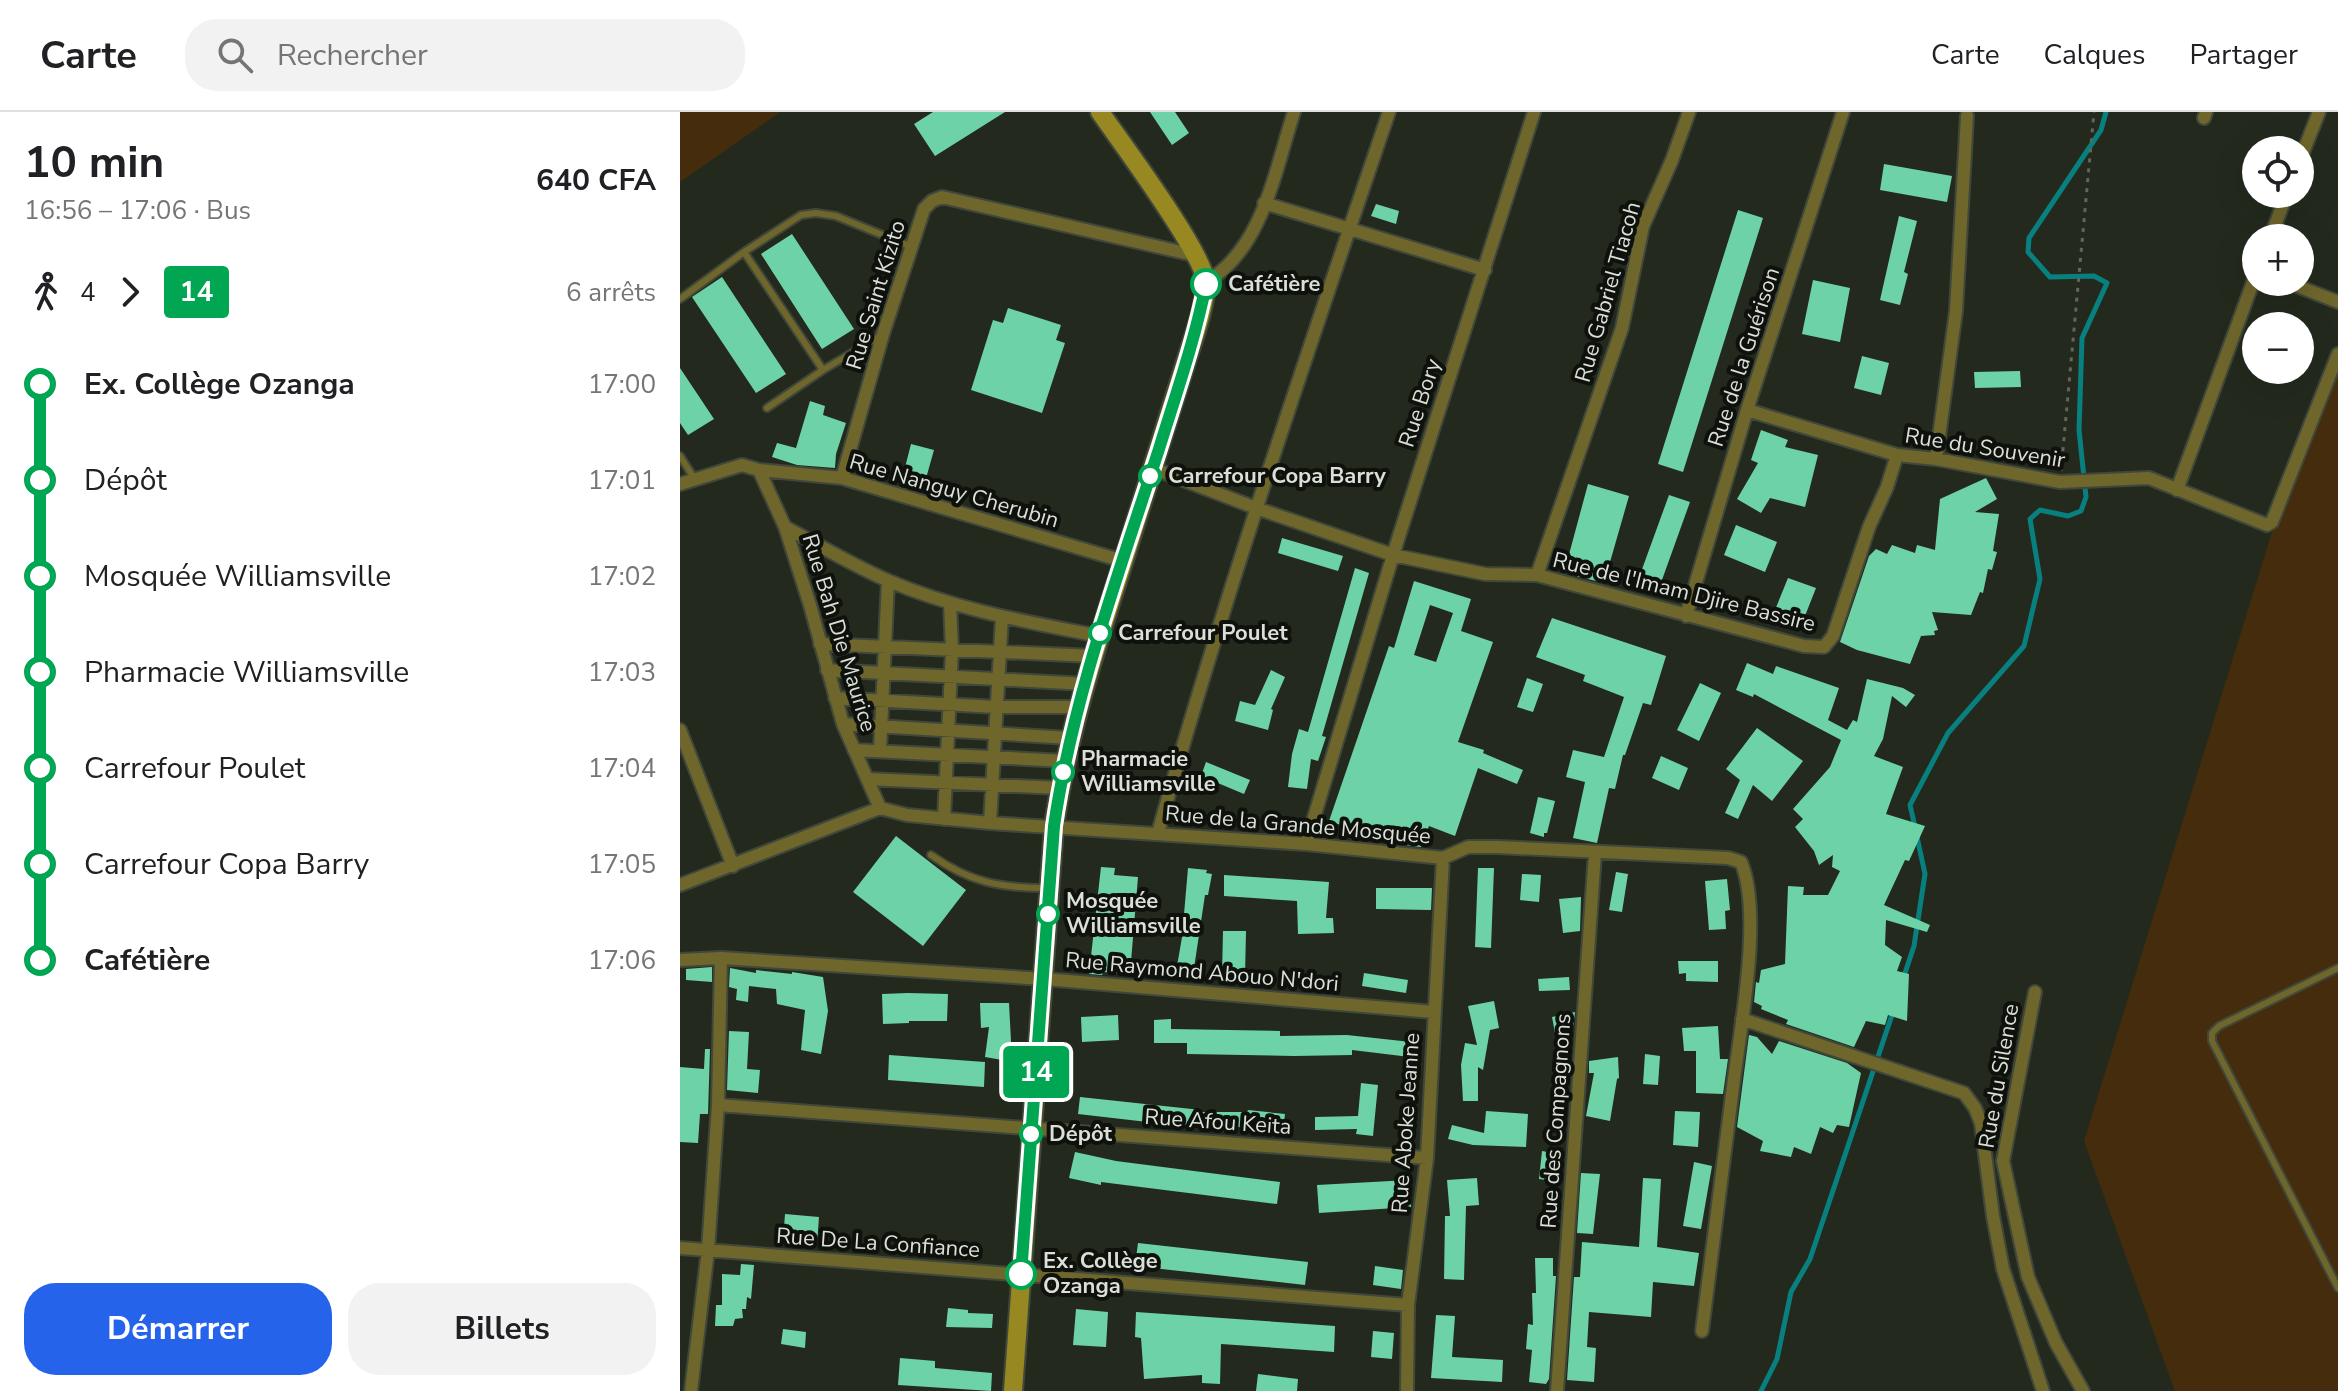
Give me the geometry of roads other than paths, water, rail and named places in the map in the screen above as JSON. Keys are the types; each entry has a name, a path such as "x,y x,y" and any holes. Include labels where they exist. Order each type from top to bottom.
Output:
{"street":[{"path":"1013,1391 1054,826 1060,788 1070,738 1093,656 1198,321 1206,282 1172,216 1100,112"},
{"path":"1206,282 1221,273 1245,246 1264,203 1294,112"},
{"path":"1158,833 1197,695 1256,508 1389,112"},
{"name":"Rue Bory","path":"1306,844 1393,555 1534,112"},
{"name":"Rue Gabriel Tiacoh","path":"1537,575 1622,328 1643,226 1689,112"},
{"name":"Rue de la Guérison","path":"1686,616 1747,410 1843,112"},
{"path":"2310,136 2319,112"},
{"path":"1936,459 1956,311 1967,116"},
{"name":"Rue Saint Kizito","path":"842,478 883,334 924,209 932,201 942,197 1194,255"},
{"path":"1264,203 1485,270"},
{"path":"2314,293 2338,302"},
{"path":"2177,490 2248,296"},
{"name":"Rue du Souvenir","path":"1747,410 1897,455 1936,459 2060,482 2149,478 2267,525 2338,354"},
{"name":"Rue de l'Imam Djire Bassire","path":"1152,468 1393,555 1485,574 1537,575 1804,646 1824,647 1833,636 1897,455"},
{"name":"Rue Nanguy Cherubin","path":"680,484 742,465 759,470 842,478 1123,561"},
{"name":"Rue Bah Die Maurice","path":"759,470 785,527 843,724 880,808"},
{"path":"785,527 888,581 950,603 1002,617 1099,636"},
{"path":"880,751 888,581"},
{"path":"944,819 952,650 950,603"},
{"path":"990,823 1002,617"},
{"path":"820,644 1093,656"},
{"path":"827,670 1086,684"},
{"path":"835,698 996,707 1079,707"},
{"path":"843,724 1070,738"},
{"path":"680,730 733,866"},
{"path":"854,750 1065,761"},
{"path":"867,779 1060,788"},
{"path":"680,885 880,808"},
{"name":"Rue de la Grande Mosquée","path":"880,808 944,819 1306,844 1443,858 1468,847 1728,858 1741,862 1749,901 1747,977 1702,1331"},
{"name":"Rue des Compagnons","path":"1557,1391 1595,853"},
{"name":"Rue Aboke Jeanne","path":"1407,1391 1408,1305 1427,1158 1443,858"},
{"path":"691,1391 708,1250 718,1105 721,958"},
{"name":"Rue Raymond Abouo N'dori","path":"680,960 721,958 1044,979 1434,1012"},
{"name":"Rue du Silence","path":"2035,992 2003,1161 2028,1277 2056,1343 2083,1391"},
{"path":"1742,1019 1964,1093 1981,1123 2003,1269 2043,1391"},
{"name":"Rue Afou Keita","path":"718,1105 1427,1158"},
{"name":"Rue De La Confiance","path":"680,1248 1408,1305"}],"lane":[{"path":"680,299 801,215 816,213 836,216 912,247"},
{"path":"744,252 823,370"},
{"path":"767,408 883,334"},
{"path":"680,456 694,478"},
{"path":"931,855 954,871 979,882 1050,888"},
{"path":"2338,968 2219,1026 2212,1033 2212,1041 2338,1288"}],"waterway":[{"path":"1915,827 1910,805 1948,733 2024,646 2040,579 2030,519 2040,510 2068,516 2081,511 2086,497 2079,430 2082,338 2107,283 2094,276 2050,277 2028,252 2029,238 2101,130 2106,112"},
{"path":"1903,979 1914,946 1925,874 1917,837"},
{"path":"1761,1391 1777,1359 1791,1292 1810,1259 1893,1012"}],"place":[{"name":"Cafétière","path":"1206,284"},
{"name":"Carrefour Copa Barry","path":"1150,476"},
{"name":"Carrefour Poulet","path":"1100,633"},
{"name":"Pharmacie Williamsville","path":"1063,772"},
{"name":"Mosquée Williamsville","path":"1048,914"},
{"name":"Dépôt","path":"1031,1134"},
{"name":"Ex. Collège Ozanga","path":"1021,1274"}]}
